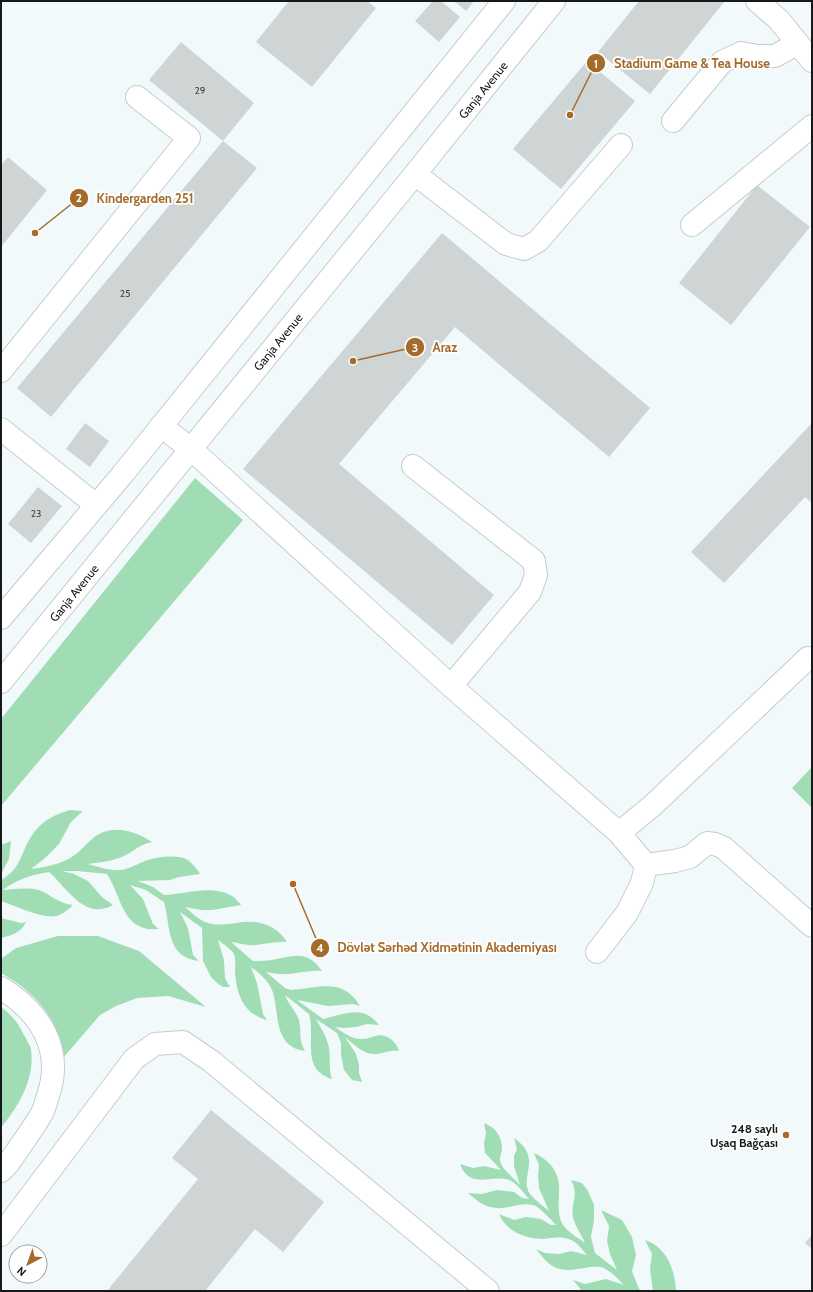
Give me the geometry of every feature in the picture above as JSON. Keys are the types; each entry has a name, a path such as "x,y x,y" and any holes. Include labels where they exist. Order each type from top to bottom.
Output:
{"main road":[{"path":"1,618 122,475 504,1"},
{"name":"Ganja Avenue","path":"1,682 554,1"},
{"path":"757,1 779,20 812,61"},
{"path":"673,121 722,62 740,53 757,56 775,56 798,43"},
{"path":"1,370 189,138 137,96"},
{"path":"692,225 812,126"},
{"path":"415,174 506,244 524,249 538,241 621,145"},
{"path":"161,426 191,449 451,686 619,833 646,865"},
{"path":"1,429 96,505"},
{"path":"413,466 534,561 536,575 530,592 451,686"},
{"path":"619,833 652,806 808,658"},
{"path":"646,865 675,861 690,857 707,843 715,844 724,848 812,926"},
{"path":"597,952 627,913 642,884 646,865"},
{"path":"1,988 15,997 35,1016 48,1039 53,1061 52,1083 42,1112 8,1164 1,1171"},
{"path":"1,1235 134,1059 155,1044 183,1042 211,1061 488,1291"}],"green space":[{"path":"195,478 243,520 1,806 1,719"},
{"path":"812,767 812,808 792,788"},
{"path":"70,810 83,811 71,822 59,844 31,869 61,862 73,856 91,840 106,831 122,830 137,834 152,842 140,846 119,858 106,862 88,864 108,869 121,870 161,857 178,857 188,860 200,874 170,880 138,881 153,887 164,895 207,890 224,892 233,897 241,905 212,910 201,910 185,907 205,922 212,924 221,925 255,922 274,928 287,942 246,945 231,942 253,961 293,956 311,959 322,971 286,974 266,972 285,988 291,990 330,986 346,991 360,1006 353,1004 328,1006 297,1000 323,1019 353,1012 367,1014 379,1025 367,1024 356,1027 335,1027 349,1036 359,1039 379,1035 387,1037 396,1044 399,1051 390,1051 377,1054 368,1053 360,1049 345,1037 356,1054 362,1082 352,1080 344,1070 341,1054 341,1043 337,1033 316,1019 328,1044 332,1079 322,1074 316,1068 311,1052 311,1023 309,1014 285,995 299,1020 301,1039 305,1051 294,1048 287,1043 282,1035 272,990 260,974 251,967 257,983 263,1014 267,1020 259,1017 247,1009 243,1003 236,981 235,956 229,948 218,940 224,960 225,978 230,987 223,987 211,977 203,961 202,928 180,912 188,928 193,955 199,961 181,954 175,947 169,931 164,902 146,890 130,885 143,899 153,924 159,929 147,929 137,925 125,912 107,874 62,871 74,874 88,881 102,897 113,905 103,909 94,909 85,906 70,894 49,872 25,878 3,890 26,888 39,890 60,901 73,905 64,913 57,916 44,916 1,901 1,880 11,873 17,865 34,832 49,818"},
{"path":"11,841 9,859 1,874 1,845"},
{"path":"1,918 21,923 26,922 19,931 1,938"},
{"path":"58,936 98,936 139,951 206,1007 168,996 137,998 116,1006 100,1015 63,1058 56,1029 44,1009 25,989 1,973 1,959 16,948"},
{"path":"1,1007 11,1016 22,1031 31,1049 32,1060 31,1071 24,1092 14,1110 1,1128"},
{"path":"484,1123 492,1127 498,1133 502,1145 500,1159 501,1163 505,1170 520,1185 514,1166 514,1156 517,1149 514,1138 523,1146 529,1160 527,1187 530,1194 549,1211 539,1188 539,1165 534,1153 540,1156 553,1168 559,1185 559,1209 561,1221 573,1235 585,1243 575,1224 572,1212 575,1191 571,1180 582,1183 588,1191 594,1205 594,1220 591,1237 595,1253 617,1270 610,1254 607,1241 609,1226 601,1210 622,1220 632,1237 636,1255 632,1271 639,1289 642,1291 582,1291 573,1280 585,1284 606,1279 624,1285 613,1274 602,1267 565,1270 554,1267 542,1257 536,1249 545,1253 559,1254 571,1251 587,1255 573,1241 568,1239 536,1239 523,1236 506,1225 499,1214 514,1220 526,1217 541,1219 551,1225 556,1225 536,1206 524,1204 503,1208 491,1207 486,1206 468,1193 482,1194 497,1190 514,1192 522,1198 529,1199 518,1186 511,1181 498,1178 484,1180 477,1179 470,1177 464,1172 460,1164 473,1168 484,1166 501,1170 485,1153 484,1144 486,1133"},
{"path":"645,1240 653,1243 659,1248 668,1260 672,1267 676,1291 653,1291 650,1269 652,1254"}],"building":[{"path":"289,1 367,1 376,8 312,87 256,42"},
{"path":"433,1 441,1 460,17 439,42 415,21"},
{"path":"454,1 474,1 466,11"},
{"path":"639,1 725,1 650,94 598,52"},
{"path":"181,42 254,103 223,141 149,80"},
{"path":"587,61 635,101 561,189 513,149"},
{"path":"223,141 257,168 51,417 17,388"},
{"path":"8,157 47,190 1,247 1,165"},
{"path":"757,185 810,227 731,325 679,283"},
{"path":"442,233 650,408 609,457 455,327 339,464 494,595 452,645 243,469"},
{"path":"85,423 109,441 90,467 66,449"},
{"path":"812,423 812,503 805,497 724,583 691,552"},
{"path":"38,487 62,506 31,543 8,524"},
{"path":"211,1110 324,1202 283,1252 255,1229 205,1291 107,1291 198,1179 172,1158"},
{"path":"812,1235 812,1249 805,1243"}],"place":[{"name":"Stadium Game & Tea House","path":"570,115"},
{"name":"Kindergarden 251","path":"35,233"},
{"name":"Araz","path":"353,361"},
{"name":"Dövlət Sərhəd Xidmətinin Akademiyası","path":"293,884"},
{"name":"248 saylı Uşaq Bağçası","path":"786,1135"}]}
